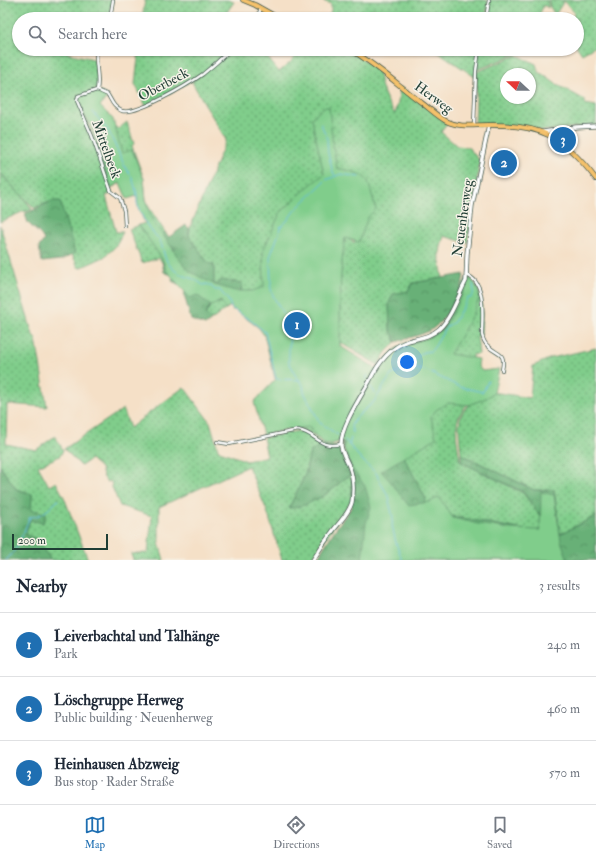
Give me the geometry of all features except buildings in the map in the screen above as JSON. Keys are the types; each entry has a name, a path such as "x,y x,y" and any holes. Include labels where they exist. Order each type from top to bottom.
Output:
{"main road":[{"path":"243,0 268,12"},
{"name":"Herweg","path":"359,56 443,119 459,125 525,127 543,132 558,140 570,149 596,179"}],"street":[{"path":"111,12 113,0"},
{"path":"487,12 489,0"},
{"path":"260,12 261,8"},
{"path":"95,56 98,81 97,90"},
{"name":"Oberbeck","path":"97,90 108,95 114,105 121,111 146,107 192,82 223,56"},
{"path":"474,126 478,56"},
{"name":"Mittelbeck","path":"97,90 78,96 77,101 92,136 112,191 120,198 124,211 125,226"},
{"name":"Neuenherweg","path":"489,125 472,206 466,274 471,277 479,287 482,295 482,334 484,341 489,347 498,352 501,356 503,362 502,370"},
{"path":"543,132 576,127 596,126"},
{"path":"313,560 328,536 346,514 352,502 352,477 341,444 344,429 350,416 382,361 392,350 401,344 428,336 440,328 447,318 463,287 466,274"},
{"path":"217,442 229,444 294,430 303,431 326,445 333,446 341,444"}],"green space":[{"path":"0,0 112,0 110,12 12,12 12,56 80,56 94,59 98,81 97,89 77,98 112,193 106,196 116,232 123,232 115,247 104,257 80,268 78,267 72,254 75,253 52,201 34,208 20,193 32,209 0,222 0,173 19,193 0,172"},
{"path":"145,0 227,0 234,2 227,12 143,12"},
{"path":"320,0 488,1 486,12 379,12 373,8 371,12 331,12 331,4"},
{"path":"490,0 548,0 548,8 544,5 540,12 488,12"},
{"path":"549,0 596,0 596,46 584,53 584,12 574,12 564,1 557,12 553,12 550,7"},
{"path":"138,56 222,56 202,74 146,106 135,84"},
{"path":"223,56 266,56 279,72 292,61 294,56 358,56 379,71 384,94 395,114 400,87 448,123 441,132 457,146 468,147 480,161 467,243 444,236 440,257 443,278 413,283 408,291 389,303 390,328 396,342 386,352 378,365 339,342 341,243 346,237 354,243 366,216 269,269 278,313 341,434 339,442 327,443 303,430 288,430 262,326 230,306 213,319 206,317 206,313 212,304 216,285 208,263 189,236 190,228 226,140 192,82"},
{"path":"444,56 478,56 475,77"},
{"path":"479,56 510,56 477,70"},
{"path":"515,56 519,56 536,64 538,71 556,84 585,100 585,104 596,106 596,125 542,131 532,128 475,125 477,72"},
{"path":"98,91 108,96 100,106 113,119 122,153 132,150 144,179 146,202 152,220 178,258 189,271 215,285 235,291 252,291 264,287 263,251 280,213 324,174 312,118 324,107 329,107 337,168 358,174 368,181 376,209 368,217 359,242 345,238 341,279 340,346 379,370 399,347 428,338 444,328 467,284 467,277 469,277 478,288 478,301 467,325 450,354 479,359 478,366 482,371 499,369 494,393 469,405 448,403 436,410 431,417 436,438 381,471 408,505 430,502 439,497 453,518 510,529 540,530 541,492 554,495 561,541 568,560 362,560 366,523 371,507 365,486 353,470 347,457 344,449 344,442 339,441 329,444 321,442 309,427 263,435 254,402 276,379 264,335 259,328 235,310 232,310 231,306 225,309 221,301 211,306 197,295 190,298 166,270 162,259 139,225 145,223 138,208 137,196 127,199 120,183 111,188 91,127 77,96"},
{"path":"111,122 118,129 127,122 134,144 132,146 144,179 146,199 150,209 165,232 163,234 167,244 175,247 174,255 169,261 162,262 159,258 142,263 129,229 146,223 131,178 111,188 101,161"},
{"path":"52,201 60,201 75,253 61,260 42,262 39,247 44,240 41,235 28,223 25,214"},
{"path":"0,225 33,335 36,339 47,407 7,404 6,444 36,450 55,436 63,450 60,456 38,466 49,486 56,482 64,497 88,560 51,560 37,539 25,535 30,520 32,494 16,489 0,466"},
{"path":"186,225 189,228 189,236 208,263 214,265 214,283 217,285 221,280 242,283 241,291 227,293 220,303 211,304 206,316 213,319 205,325 191,320 184,294 187,289 172,281 173,276 164,272 162,262 169,261 174,255 175,248 167,244 163,234 165,232 169,237"},
{"path":"464,274 457,297 447,314 435,327 429,331 396,342 390,329 389,303 393,294 408,291 413,283"},
{"path":"467,278 471,278 476,284 481,298 482,312 481,335 477,336 479,354 472,355 470,402 464,408 457,422 456,429 460,461 523,493 541,517 540,534 421,510 405,524 342,442 370,382 383,362 394,350 403,344 428,337 441,329"},
{"path":"596,348 596,516 560,534 554,490 534,490 461,454 459,429 461,415 471,404 484,396 493,393 530,398 533,366 551,358"},
{"path":"184,387 210,422 218,449 220,451 247,461 267,456 263,438 298,431 308,434 322,444 310,452 305,475 289,508 318,499 351,475 351,501 311,560 282,560 267,511 248,466 159,507 159,543 164,560 133,560 131,554 148,553 152,516 120,506 111,481 107,482 103,476 101,468 91,459 81,466 64,449 123,409 130,428"},
{"path":"342,442 368,473 392,560 316,560 334,531 351,508 353,477"},
{"path":"322,444 326,446 339,446 351,475 318,499 300,507 289,508 305,475 310,452"},
{"path":"461,454 534,490 554,490 560,534 596,516 596,560 409,560 405,524 380,467 403,455 426,499 421,510 540,533 541,517 523,492 461,462"},
{"path":"0,466 16,489 32,494 31,510 46,513 43,523 30,520 25,535 37,539 51,560 0,560"}],"waterway":[{"path":"93,112 108,130 126,169 132,177 140,212 148,227 160,240 168,263 174,270 182,275 196,280 203,285 207,284 215,290 220,290 228,300 231,308 265,332 276,379 300,380"},
{"path":"321,124 327,138 328,153 333,173 335,175"},
{"path":"338,435 320,423 304,392 303,385 289,364 289,331 286,320 272,291 270,257 280,227 326,180 341,174 359,177"},
{"path":"353,433 351,426 354,420 373,403 391,375 403,370 424,352 431,351 446,327 454,322 468,298 471,298 474,292 473,284"},
{"path":"407,367 411,369 425,370 460,387 483,392 488,381"},
{"path":"370,386 378,397"},
{"path":"349,445 351,438"},
{"path":"345,440 362,460 377,474 390,499 389,501 393,518 392,525 402,560"},
{"path":"6,560 17,546 30,517 42,514 58,500"}],"place":[{"name":"Heinhausen Abzweig","path":"563,140"},
{"name":"Löschgruppe Herweg","path":"504,163"},
{"name":"Leiverbachtal und Talhänge","path":"297,325"}]}
